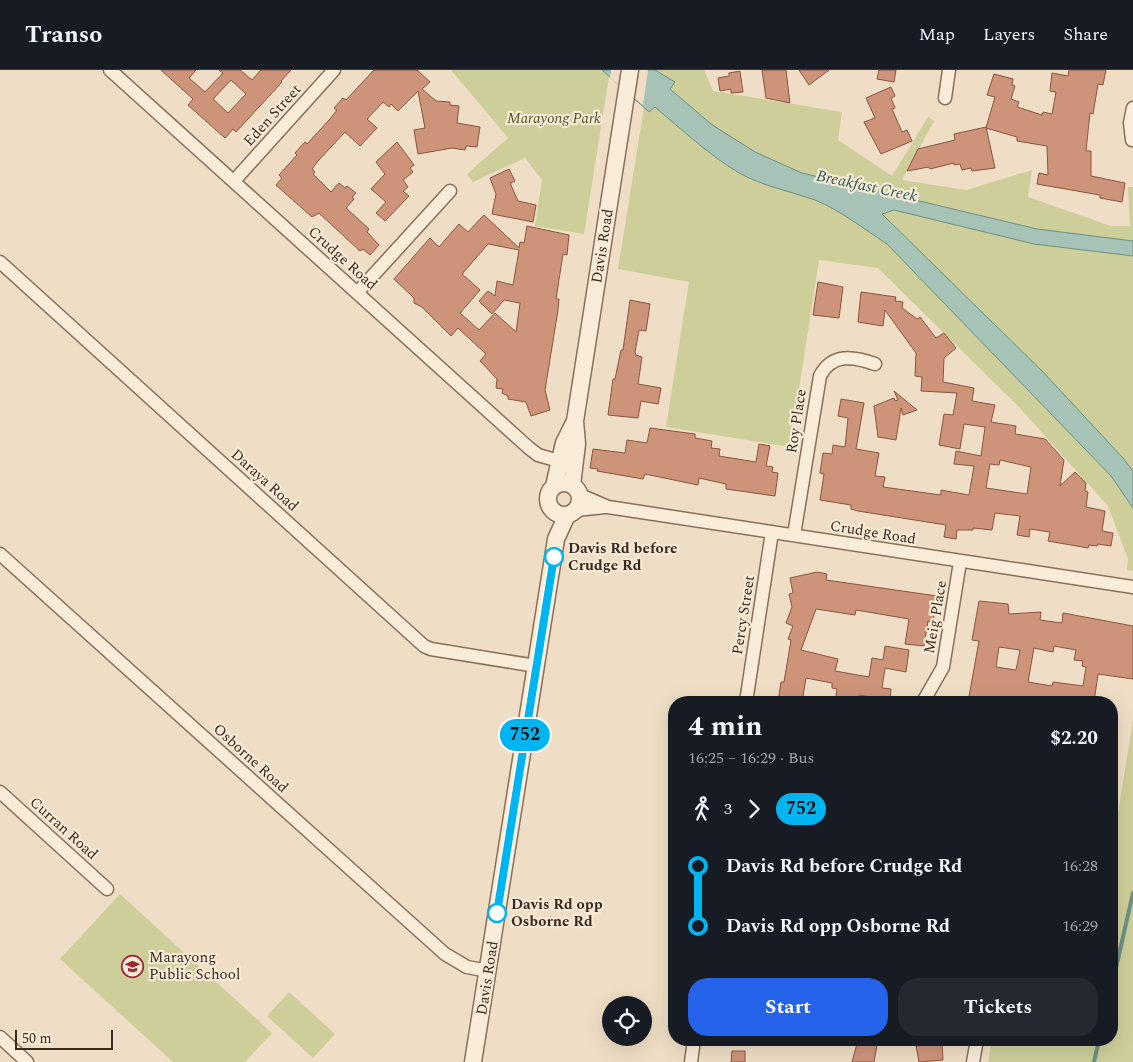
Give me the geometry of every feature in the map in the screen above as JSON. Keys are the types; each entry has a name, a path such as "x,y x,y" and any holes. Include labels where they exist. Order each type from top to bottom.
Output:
{"street":[{"name":"Crudge Road","path":"110,70 529,448 538,455 559,461"},
{"name":"Eden Street","path":"234,181 334,70"},
{"name":"Davis Road","path":"569,503 547,500 549,492 554,486 564,443 574,421 630,70"},
{"path":"945,98 949,70"},
{"path":"1132,140 1130,123 1133,108"},
{"path":"357,293 450,191"},
{"name":"Daraya Road","path":"0,262 424,646 431,649 536,666"},
{"name":"Roy Place","path":"794,535 820,376 824,366 840,358 853,358 875,364"},
{"name":"Davis Road","path":"474,1062 556,539 569,503 577,444 574,421"},
{"path":"554,486 564,483 569,503"},
{"name":"Crudge Road","path":"569,503 608,507 1133,587"},
{"name":"Percy Street","path":"747,696 772,532"},
{"name":"Osborne Road","path":"0,554 444,954 467,967 488,971"},
{"name":"Meig Place","path":"926,696 943,667 960,562"},
{"name":"Curran Road","path":"0,792 107,888"},
{"path":"0,1037 27,1062"},
{"path":"691,1062 693,1046"},
{"path":"973,1062 976,1046"}],"green space":[{"name":"Marayong Park","path":"451,70 610,70 584,234 535,226 542,180 525,158 473,182 467,174 508,138"},
{"path":"650,70 704,70 713,91 842,112 838,140 892,176 928,117 934,121 902,180 966,190 1032,170 1028,197 1111,226 1130,226 1128,187 1133,187 1133,571 1127,570 1128,559 1108,506 1018,406 878,268 819,260 790,447 666,427 689,282 618,269"},
{"path":"1133,720 1133,1062 988,1062 991,1046 1118,1046 1118,813"},
{"path":"120,894 272,1033 245,1062 173,1062 60,959"},
{"path":"289,992 335,1034 313,1058 267,1016"}],"shaded area":[{"path":"602,70 655,70 675,82 670,89 711,124 755,152 802,173 1037,229 1133,241 1133,256 1034,244 894,210 882,214 1044,373 1123,458 1133,471 1133,508 1111,476 887,244 843,214 824,204 767,185 739,173 706,150 655,107 649,112"}],"pier":[{"path":"611,70 648,70 643,105 610,78"}],"building":[{"path":"161,70 196,70 189,78 205,92 223,73 219,70 240,70 252,80 261,70 291,70 236,132 233,129 225,138 188,105 193,99","holes":["231,80 246,94 228,113 213,99"]},
{"path":"374,70 417,70 430,82 422,89 436,101 450,102 450,105 459,106 457,123 480,127 477,147 466,146 465,150 452,148 418,154 414,130 425,128 418,91 398,111 391,104 389,107 383,102 367,119 377,128 360,146 345,132 318,161 312,169 315,172 313,174 331,192 339,183 356,193 352,197 354,199 346,208 369,229 367,232 379,245 370,255 363,249 360,251 319,213 312,217 276,185 282,178 279,175 297,155 295,153 305,142 307,144 330,119 337,110 334,108 343,98 346,100"},
{"path":"762,70 786,70 790,103 766,98"},
{"path":"799,70 829,70 809,85"},
{"path":"879,70 896,70 894,82 877,79"},
{"path":"1069,70 1106,70 1103,85 1098,84 1093,114 1090,113 1086,151 1091,151 1091,176 1125,183 1122,202 1100,198 1100,195 1037,184 1039,173 1048,175 1047,146 1017,141 1017,137 986,128 995,97 987,95 994,74 1013,79 1012,85 1015,86 1011,99 1019,102 1017,107 1042,115 1043,112 1052,114 1056,92 1050,91 1052,73 1068,76"},
{"path":"740,71 743,92 731,93 731,89 720,91 718,78"},
{"path":"891,87 895,96 891,98 895,108 892,109 902,132 907,130 912,141 881,154 864,122 875,118 866,98"},
{"path":"986,127 995,168 972,171 971,168 962,170 960,164 954,165 954,163 930,169 929,167 907,171 918,149 955,140 954,134"},
{"path":"397,142 414,165 410,168 413,172 403,180 408,187 403,191 409,196 385,221 376,213 386,202 371,189 385,174 376,162"},
{"path":"509,169 515,181 510,183 518,201 536,205 533,222 492,214 496,194 490,178"},
{"path":"484,215 519,248 520,242 524,243 527,226 569,235 567,255 563,254 556,299 559,299 558,310 545,390 550,410 531,416 526,402 508,399 508,396 502,393 503,389 496,388 497,379 480,361 486,354 458,328 451,336 422,307 414,303 414,298 394,279 430,238 439,247 459,224 468,232","holes":["488,244 519,250 513,285 497,281 495,296 488,291 479,301 492,314 504,300 520,303 516,332 495,313 479,330 460,313 480,290 462,274"]},
{"path":"818,282 843,287 839,318 813,315"},
{"path":"861,292 896,297 895,301 903,302 902,308 917,319 920,317 936,338 944,333 956,348 944,358 943,382 974,388 972,401 995,405 991,422 1016,426 1015,434 1045,439 1064,460 1060,486 1075,472 1086,483 1085,491 1088,492 1086,507 1105,511 1102,531 1113,533 1111,546 1098,544 1097,546 1089,545 1088,548 1048,541 1050,532 1030,529 1029,537 1017,535 1020,516 995,513 992,530 973,528 973,530 957,530 956,539 944,537 946,525 858,511 851,509 851,505 820,500 824,474 820,473 823,453 832,454 833,445 845,447 848,418 838,416 841,399 864,403 856,449 879,453 875,476 885,477 883,487 941,495 941,490 969,495 974,466 954,464 956,451 981,456 985,427 964,424 960,449 939,445 944,414 953,415 957,393 921,391 922,377 915,376 916,353 885,310 883,326 858,322","holes":["1000,460 1031,467 1027,494 986,488 990,464 999,465"]},
{"path":"630,300 650,304 646,331 639,330 635,352 636,355 642,357 638,384 661,388 658,404 641,401 638,418 608,415 613,379 615,379 621,350 623,350"},
{"path":"894,391 917,410 903,415 901,408 896,440 878,437 874,406 894,398 895,401 898,400"},
{"path":"650,428 695,434 695,438 712,441 711,448 720,449 719,456 756,462 759,444 770,446 766,466 773,467 772,472 778,473 775,496 726,489 726,484 699,478 698,485 645,474 643,479 597,471 598,469 590,468 593,449 625,453 627,440 647,443"},
{"path":"817,572 827,574 826,580 937,596 933,622 928,621 924,646 905,644 909,619 856,610 855,615 816,609 801,650 838,659 835,671 869,677 872,658 883,660 885,646 909,650 906,672 885,668 882,688 891,689 890,696 836,696 837,689 832,688 832,683 806,678 803,696 779,696 781,682 784,682 791,640 788,639 793,626 786,623 792,607 789,594 793,593 790,578"},
{"path":"979,601 1008,604 1009,614 1041,612 1040,620 1062,623 1063,613 1133,626 1133,679 1098,674 1095,696 969,696 979,641 972,640","holes":["1054,646 1076,650 1074,660 1083,661 1082,666 1086,667 1083,686 1053,682 1052,686 1028,682 1034,648 1053,652","999,647 1020,650 1016,670 996,667"]},
{"path":"856,1046 877,1046 874,1062 852,1062"},
{"path":"916,1046 942,1046 943,1060 919,1062"},
{"path":"732,1051 745,1051 745,1062 731,1062"}],"waterway":[{"path":"1118,959 1133,893"},
{"path":"1094,1062 1098,1046"}],"bus line":[{"name":"752","path":"497,913 554,557"}],"place":[{"name":"Davis Rd before Crudge Rd","path":"554,557"},
{"name":"Davis Rd opp Osborne Rd","path":"497,913"},
{"name":"Marayong Public School","path":"133,966"}],"water label":[{"name":"Breakfast Creek","path":"867,185"}]}
